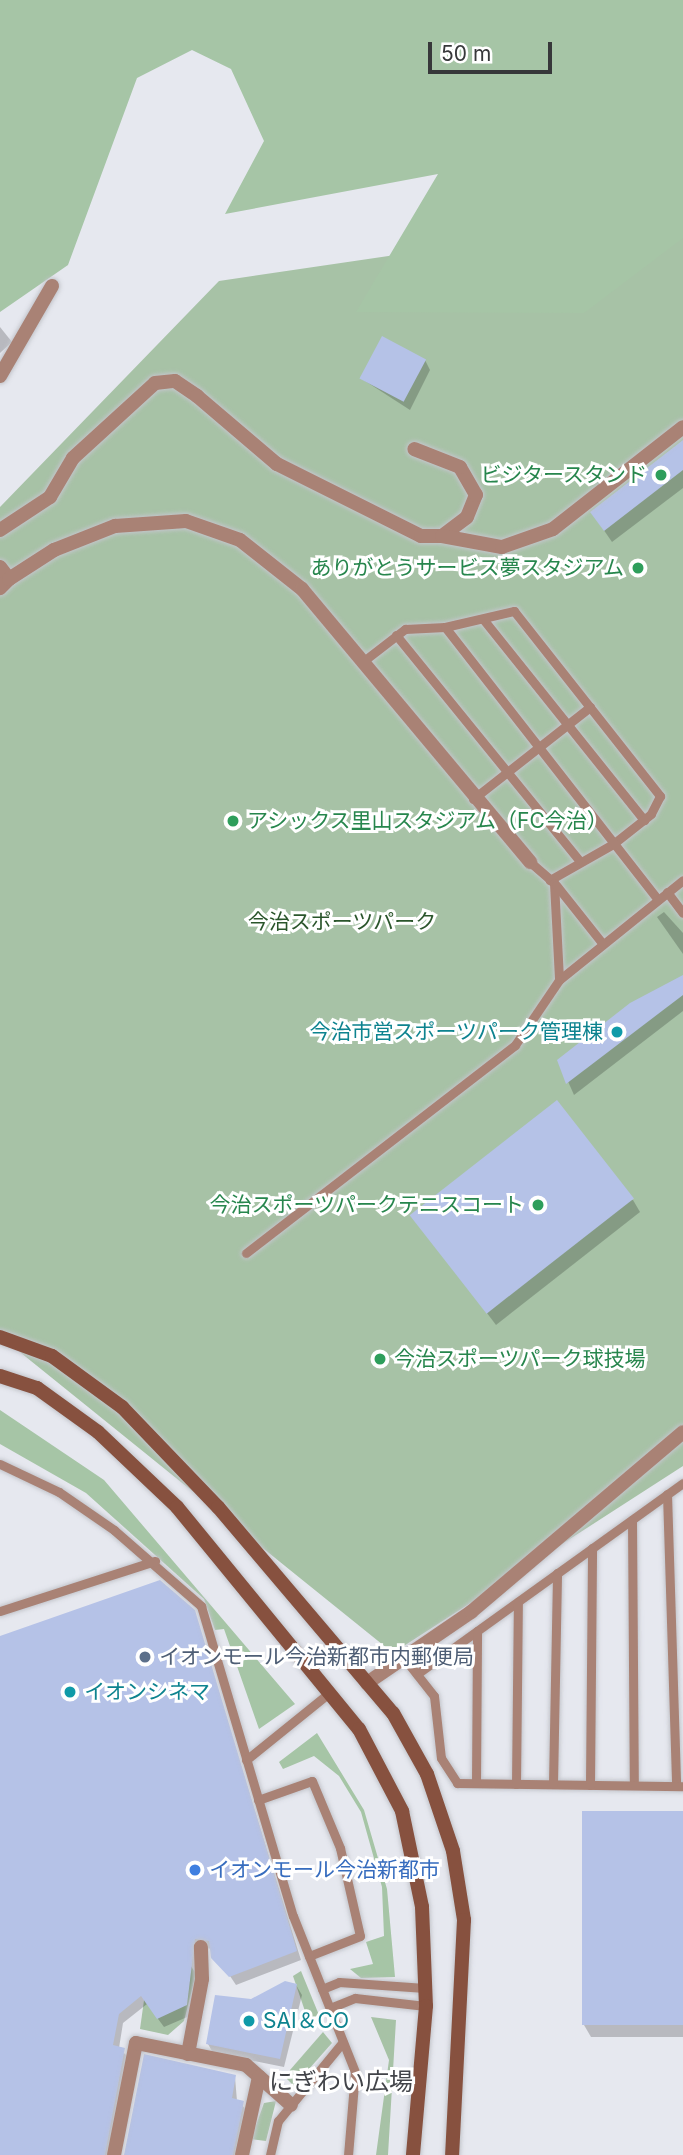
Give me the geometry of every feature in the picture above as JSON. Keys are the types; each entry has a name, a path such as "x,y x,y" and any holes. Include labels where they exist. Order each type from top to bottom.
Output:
{"street":[{"path":"0,376 52,286"},
{"path":"0,530 50,497 73,458 117,412 155,383 174,382 277,464 421,537 442,536 502,547 553,529 683,427"},
{"path":"414,449 460,467 476,495 467,517 442,536"},
{"path":"0,567 4,584 54,550 115,526 153,521 212,527 285,573 472,800 530,862"},
{"path":"0,1337 51,1356 122,1408 218,1507 368,1683 393,1713 427,1774 453,1852 464,1946 452,2155"},
{"path":"0,1376 37,1388 98,1432 177,1507 359,1729 402,1811 422,1907 426,2006 414,2155"},
{"path":"368,1683 471,1612 683,1432"},
{"path":"188,2054 202,1979 201,1947"},
{"path":"114,2155 136,2043 246,2066 291,2105"},
{"path":"242,2155 259,2077"}],"lane":[{"path":"361,663 405,629 445,627 514,611 660,796 644,820 613,844 578,859 552,881"},
{"path":"483,619 644,820"},
{"path":"445,627 657,900"},
{"path":"396,635 578,859"},
{"path":"472,800 590,708"},
{"path":"530,862 552,881 603,944"},
{"path":"246,1253 515,1045 559,979 683,880"},
{"path":"552,881 559,979"},
{"path":"667,892 683,913"},
{"path":"0,1464 59,1492 155,1561 201,1606 258,1800 309,1956 355,2072 357,2102 348,2155"},
{"path":"417,1674 683,1483"},
{"path":"404,1658 434,1696 442,1758 457,1783 679,1786 667,1494"},
{"path":"632,1520 634,1785"},
{"path":"590,1785 592,1548"},
{"path":"0,1611 155,1561"},
{"path":"554,1784 557,1573"},
{"path":"516,1784 518,1602"},
{"path":"475,1783 477,1631"},
{"path":"246,1760 329,1693"},
{"path":"258,1800 312,1781 340,1848 360,1936 309,1956"},
{"path":"322,1989 339,1982 425,1988"},
{"path":"330,2008 355,1998 426,2006"},
{"path":"270,2155 278,2122 343,2042"}],"green space":[{"path":"0,0 683,0 683,238 584,313 356,312 438,174 225,214 264,141 231,69 192,50 137,78 68,265 0,312"},
{"name":"今治スポーツパーク","path":"683,165 683,1466 393,1653 0,1336 0,507 219,281 436,249"},
{"path":"0,1410 104,1480 295,1704 259,1729 224,1629 215,1630 204,1599 86,1493 0,1444"},
{"path":"317,1733 364,1810 387,1889 395,1977 361,1978 350,1969 373,1964 366,1942 384,1936 382,1887 361,1812 339,1776 314,1756 283,1769 279,1762"},
{"path":"187,1960 196,1974 184,2021 168,2035 140,2029 146,1986"},
{"path":"301,1971 320,2020 307,2017 293,1976"},
{"path":"371,2017 396,2020 388,2155 376,2155 389,2060"},
{"path":"323,2032 332,2043 294,2086 287,2079 290,2070"},
{"path":"276,2101 266,2141 251,2139 264,2103"}],"building":[{"path":"382,336 426,359 404,402 359,378"},
{"path":"683,440 683,470 604,531 590,512"},
{"name":"今治市営スポーツパーク管理棟","path":"683,975 683,995 566,1084 557,1060 630,1003"},
{"path":"557,1100 634,1199 487,1314 410,1215"},
{"name":"イオンモール今治新都市","path":"160,1580 195,1610 297,1951 229,1977 211,1958 209,1941 195,1939 187,2005 157,2019 141,1996 119,2014 113,2045 125,2048 105,2155 0,2155 0,1636"},
{"path":"582,1811 683,1811 683,2025 582,2025"},
{"name":"SAI＆CO","path":"285,1981 297,1984 280,2059 206,2044 215,1995 251,1999"},
{"path":"144,2054 236,2075 232,2098 244,2101 233,2155 124,2155"}],"place":[{"name":"ビジタースタンド","path":"661,475"},
{"name":"ありがとうサービス夢スタジアム","path":"638,568"},
{"name":"アシックス里山スタジアム（FC今治）","path":"233,821"},
{"name":"今治市営スポーツパーク管理棟","path":"617,1032"},
{"name":"今治スポーツパークテニスコート","path":"538,1205"},
{"name":"今治スポーツパーク球技場","path":"380,1359"},
{"name":"イオンモール今治新都市内郵便局","path":"145,1657"},
{"name":"イオンシネマ","path":"70,1692"},
{"name":"イオンモール今治新都市","path":"195,1870"},
{"name":"SAI＆CO","path":"249,2021"}],"district":[{"name":"にぎわい広場","path":"341,2082"}]}
